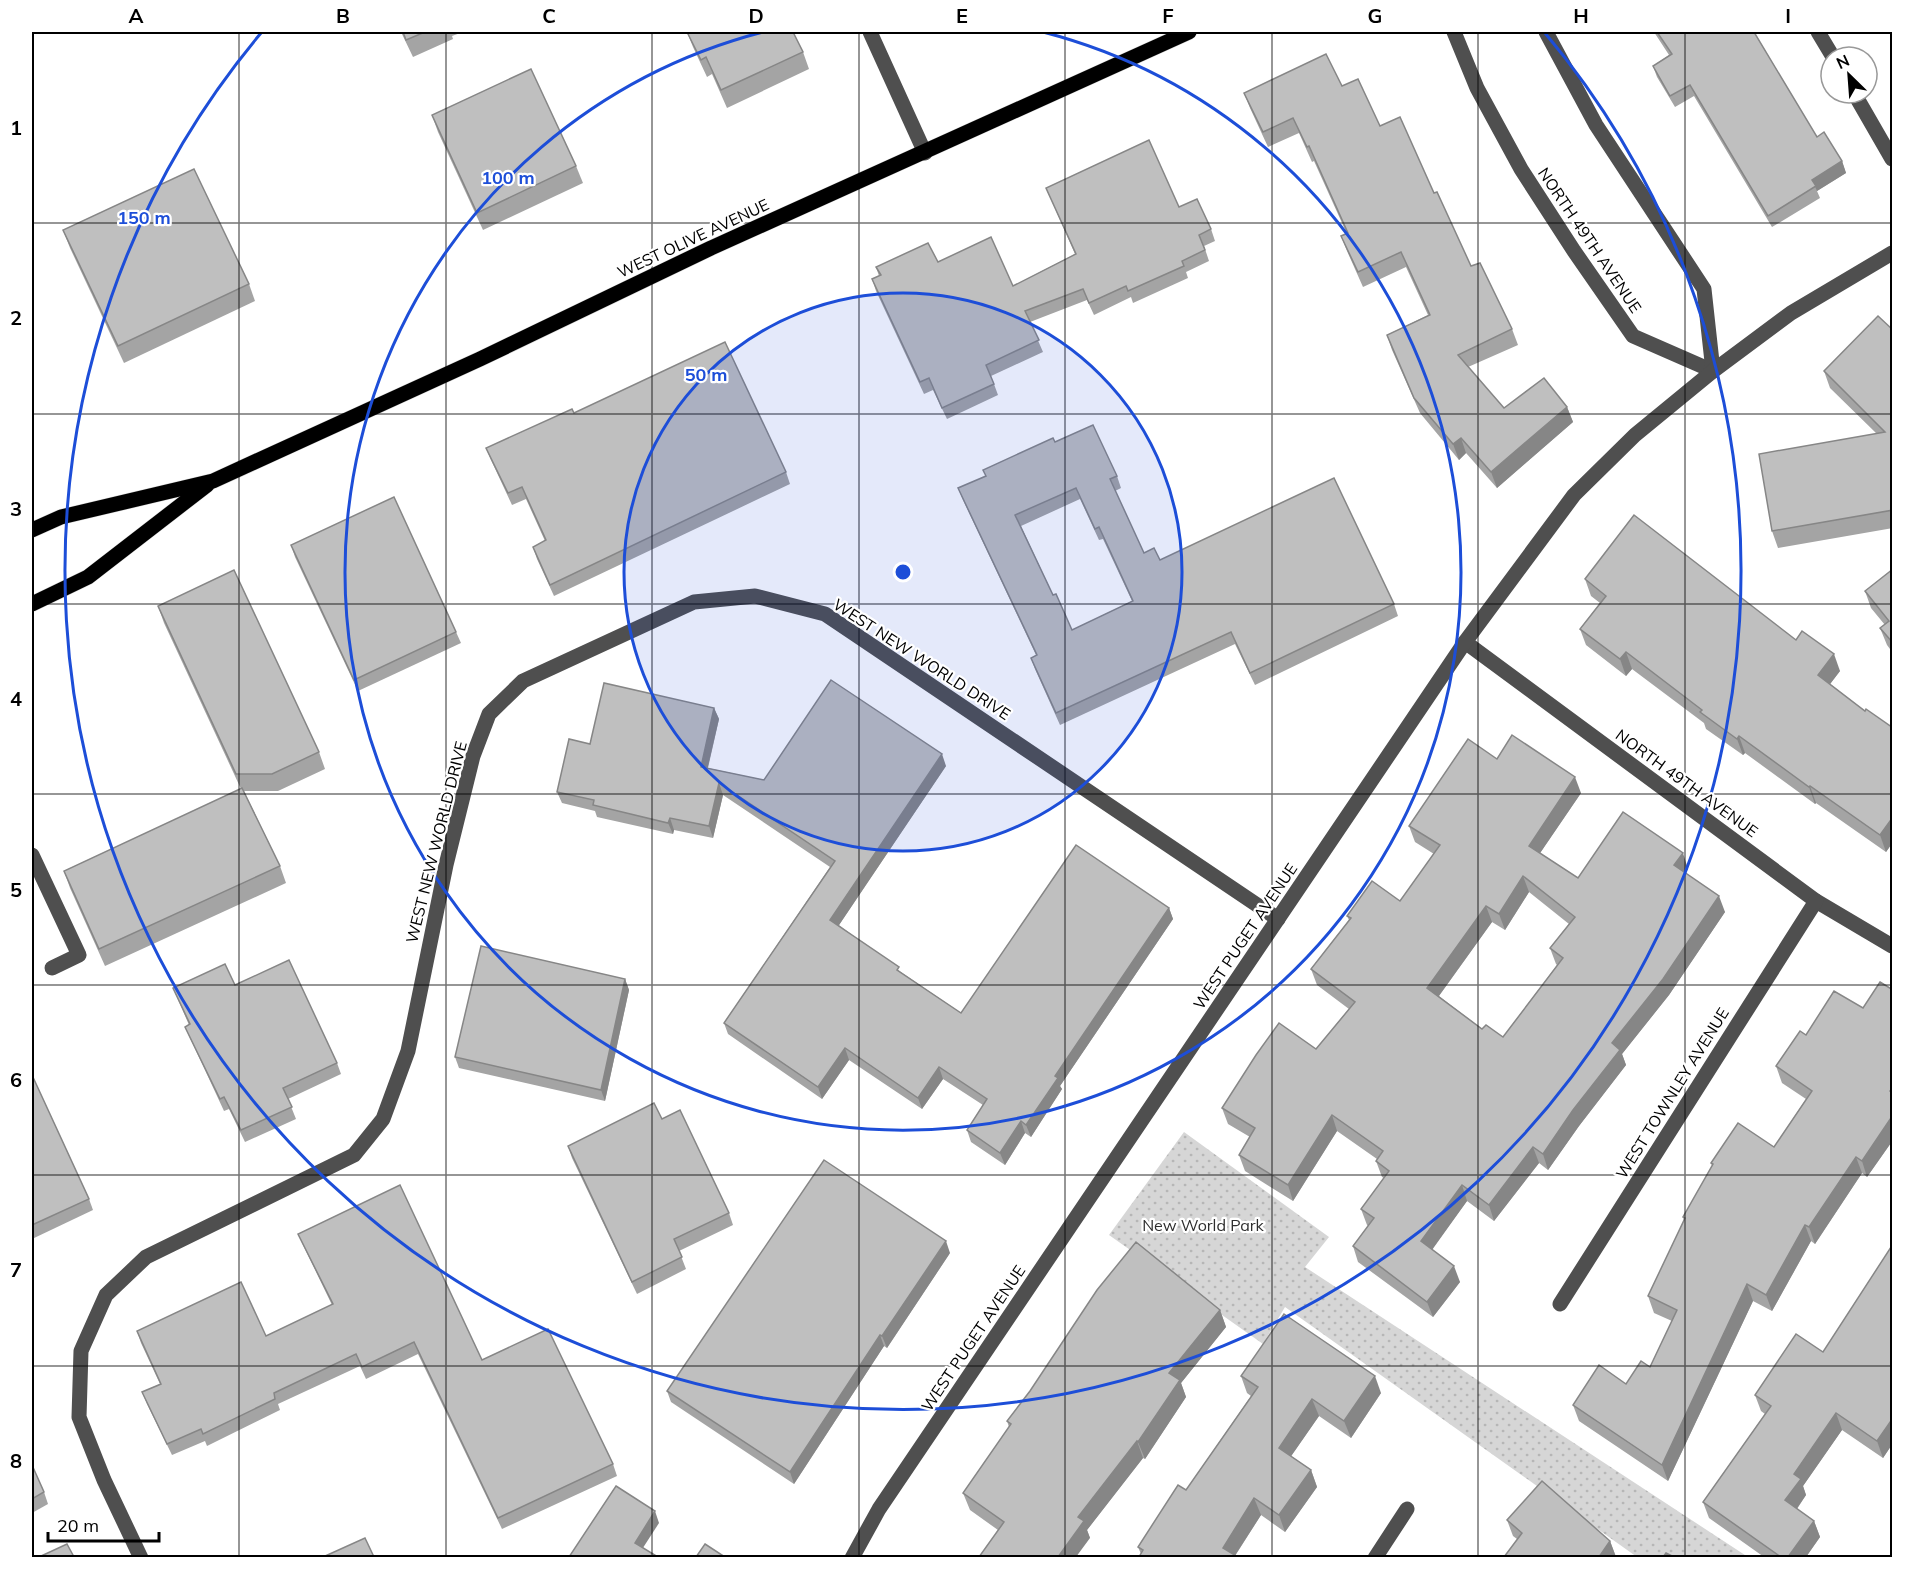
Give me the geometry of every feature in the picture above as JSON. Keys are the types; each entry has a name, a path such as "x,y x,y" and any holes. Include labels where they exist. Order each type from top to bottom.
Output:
{"main road":[{"name":"WEST OLIVE AVENUE","path":"32,530 61,517 213,481 480,359 711,248 1189,32"},
{"name":"WEST OLIVE AVENUE","path":"32,604 88,577 213,481"}],"street":[{"path":"870,32 925,153"},
{"name":"NORTH 49TH AVENUE","path":"1454,32 1478,88 1521,169 1633,336 1713,371"},
{"path":"1546,32 1596,125 1704,289 1713,371"},
{"path":"1818,32 1826,45"},
{"path":"1861,105 1893,159"},
{"name":"WEST PUGET AVENUE","path":"852,1557 879,1509 1465,642 1574,495 1635,435 1713,371 1791,314 1893,254"},
{"name":"WEST NEW WORLD DRIVE","path":"141,1557 104,1480 79,1417 81,1351 106,1295 146,1257 354,1155 383,1119 408,1051 473,756 489,714 523,681 694,602 755,596 825,614 1278,919"},
{"name":"NORTH 49TH AVENUE","path":"1465,642 1816,900 1893,946"},
{"path":"32,855 79,955 52,968"},
{"name":"WEST TOWNLEY AVENUE","path":"1560,1304 1816,900"},
{"path":"1375,1557 1407,1509"}],"green space":[{"name":"New World Park","path":"1184,1132 1329,1237 1305,1267 1748,1557 1637,1557 1285,1307 1263,1344 1109,1235"}],"building":[{"path":"403,32 425,32 406,40"},
{"path":"687,32 793,32 803,52 721,90 706,57 701,60"},
{"path":"1657,32 1754,32 1817,137 1824,132 1842,161 1812,180 1816,186 1768,216 1690,85 1670,96 1653,66 1672,54"},
{"path":"1326,54 1342,86 1358,79 1380,126 1400,117 1434,193 1437,192 1471,266 1480,263 1512,329 1458,355 1504,408 1544,378 1567,407 1491,472 1461,438 1453,444 1414,398 1387,335 1430,315 1401,252 1358,272 1341,236 1348,233 1309,146 1307,147 1293,118 1263,132 1244,93"},
{"path":"531,69 576,166 477,213 432,115"},
{"path":"1149,140 1179,207 1197,199 1211,229 1199,235 1205,250 1182,261 1184,266 1128,291 1126,286 1089,303 1083,289 1025,311 1039,340 986,365 994,384 942,408 929,378 920,382 872,279 881,275 876,267 928,243 938,262 991,237 1013,286 1076,254 1046,188"},
{"path":"194,169 249,284 118,346 63,230"},
{"path":"1878,316 1893,330 1893,510 1772,531 1759,454 1885,432 1824,371"},
{"path":"725,342 786,472 550,585 533,547 546,540 522,487 508,493 486,448 572,409 574,413"},
{"path":"1093,425 1117,476 1110,479 1144,553 1154,548 1160,560 1334,478 1394,604 1250,673 1231,632 1056,713 1031,658 1037,655 958,488 986,476 983,470 1053,438 1055,442","holes":["1076,488 1095,529 1099,527 1133,601 1072,630 1015,515"]},
{"path":"394,497 456,632 354,680 291,545"},
{"path":"1634,515 1796,640 1802,631 1834,654 1818,675 1865,711 1866,709 1893,728 1893,817 1880,835 1739,736 1737,739 1626,652 1620,659 1580,629 1606,596 1585,579"},
{"path":"1893,569 1893,643 1880,628 1889,621 1865,591"},
{"path":"234,570 319,752 272,774 236,774 158,606"},
{"path":"831,680 942,754 830,920 899,967 897,970 961,1013 1076,845 1169,908 1055,1076 1058,1078 1026,1125 1021,1121 1000,1153 967,1130 987,1099 939,1067 918,1098 845,1048 818,1087 724,1023 835,861 719,783 709,826 670,818 668,823 593,805 594,800 557,792 569,739 590,744 604,683 714,708 701,767 764,780"},
{"path":"1512,735 1575,777 1529,846 1578,878 1623,812 1683,853 1674,865 1719,896 1663,979 1612,1043 1620,1050 1573,1110 1543,1154 1533,1147 1489,1205 1462,1185 1421,1241 1454,1266 1427,1302 1353,1246 1374,1218 1361,1209 1389,1171 1376,1161 1383,1151 1332,1115 1288,1185 1239,1155 1255,1128 1222,1108 1279,1023 1316,1049 1355,1002 1311,969 1351,918 1347,916 1372,881 1400,901 1440,845 1409,826 1468,739 1497,759","holes":["1523,876 1575,917 1550,948 1563,958 1503,1037 1486,1025 1482,1029 1427,988 1486,906 1499,914"]},
{"path":"242,788 280,866 99,949 64,871"},
{"path":"481,946 625,979 601,1090 455,1057"},
{"path":"289,960 337,1063 283,1088 292,1107 241,1130 224,1097 220,1099 185,1027 190,1024 173,988 225,964 235,985"},
{"path":"1880,982 1893,990 1893,1087 1890,1091 1893,1093 1893,1115 1862,1161 1856,1157 1809,1227 1805,1225 1766,1295 1747,1284 1662,1465 1573,1405 1599,1365 1626,1384 1641,1361 1650,1367 1677,1310 1648,1296 1685,1218 1683,1217 1713,1164 1711,1163 1738,1123 1774,1147 1812,1091 1776,1066 1800,1031 1806,1035 1834,991 1863,1008"},
{"path":"32,1075 89,1199 32,1225"},
{"path":"654,1103 662,1119 680,1110 729,1213 674,1239 682,1257 632,1282 568,1146"},
{"path":"824,1160 946,1241 882,1336 880,1335 790,1472 667,1391"},
{"path":"400,1185 482,1360 548,1329 613,1464 498,1518 414,1342 362,1367 356,1354 274,1393 275,1399 203,1434 201,1429 167,1444 142,1392 161,1384 137,1331 241,1282 266,1336 333,1304 298,1234"},
{"path":"1136,1242 1220,1310 1169,1373 1180,1380 1138,1442 1078,1517 1084,1521 1058,1557 979,1557 1004,1522 963,1493 1011,1424 1007,1421 1030,1391 1097,1290"},
{"path":"1893,1244 1893,1418 1877,1441 1836,1413 1794,1474 1801,1479 1785,1500 1814,1521 1788,1557 1781,1557 1703,1502 1771,1406 1755,1395 1796,1334 1823,1352"},
{"path":"1284,1314 1375,1376 1344,1421 1312,1399 1279,1448 1311,1470 1279,1515 1254,1498 1223,1548 1238,1557 1139,1557 1143,1550 1138,1547 1178,1485 1186,1490 1258,1387 1241,1376"},
{"path":"32,1465 44,1492 32,1499"},
{"path":"1542,1481 1610,1541 1599,1557 1504,1557 1522,1533 1507,1520"},
{"path":"616,1486 655,1511 635,1543 658,1557 569,1557"},
{"path":"365,1538 374,1557 323,1557"},
{"path":"67,1544 74,1557 39,1557"},
{"path":"705,1544 725,1557 696,1557"}]}
